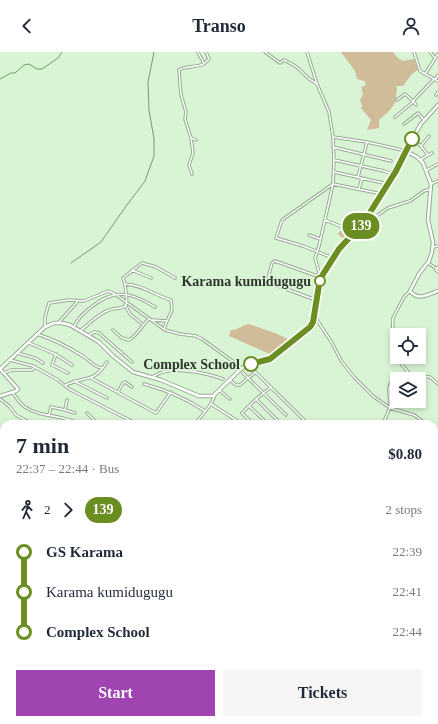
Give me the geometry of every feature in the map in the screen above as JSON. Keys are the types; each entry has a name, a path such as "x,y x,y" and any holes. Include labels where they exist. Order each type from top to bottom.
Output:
{"main road":[{"path":"0,396 18,389 0,369 27,342 45,327 50,324 58,323 74,327 89,335 133,372 167,382 199,396 216,395 230,379 248,365 270,359 310,327 314,316 320,278 333,258 367,217 394,175 412,139 424,120 438,106"},
{"path":"406,151 420,160 426,170 431,184 428,220 433,247 432,254 428,262 419,274 410,291 415,296 419,297 438,292"}],"street":[{"path":"198,52 204,64"},
{"path":"192,174 189,165 193,153 191,138 185,119 186,112 181,95 179,70 181,68 204,64 209,59 206,52"},
{"path":"265,52 280,63 284,60 290,63 301,70 308,79 317,84"},
{"path":"307,52 317,84 329,112 333,137 333,184 315,258 320,278"},
{"path":"414,52 418,68 424,74 438,81"},
{"path":"430,52 435,58"},
{"path":"424,74 438,54"},
{"path":"395,117 438,75"},
{"path":"397,100 405,94 416,105"},
{"path":"404,124 418,113 424,120"},
{"path":"421,146 429,136"},
{"path":"333,137 367,142 406,151"},
{"path":"191,138 196,140"},
{"path":"412,139 421,146 428,156"},
{"path":"358,177 367,142"},
{"path":"333,147 391,161"},
{"path":"420,160 432,153"},
{"path":"334,160 360,165 394,175"},
{"path":"426,170 438,164"},
{"path":"333,172 388,184"},
{"path":"359,189 362,178"},
{"path":"431,184 438,181"},
{"path":"333,258 296,243 276,238 282,220 333,184 382,194"},
{"path":"367,217 378,215 388,208 410,201 425,190 430,189"},
{"path":"325,220 340,226 353,234"},
{"path":"309,235 320,239"},
{"path":"433,247 438,246"},
{"path":"316,300 270,283 268,278 272,263 276,261 320,278"},
{"path":"428,262 437,268 436,270 438,272"},
{"path":"80,330 107,310 123,307 125,305 127,302 123,278 142,263 147,263 156,267 175,278"},
{"path":"132,270 152,278"},
{"path":"125,284 140,286 171,300 172,310 164,329"},
{"path":"45,327 45,317 49,303 69,300 87,300 107,291 115,294 164,329 180,334 196,336 202,339 242,370 248,378 286,415"},
{"path":"408,372 398,360 391,344 393,318 404,297 410,291"},
{"path":"74,327 77,320 92,306 115,294 132,295 155,307"},
{"path":"58,323 78,301"},
{"path":"125,305 130,314 143,324"},
{"path":"314,316 332,343 338,358 373,396 390,408 414,415 421,420"},
{"path":"113,330 122,338 129,340 143,324 150,319 167,321"},
{"path":"89,335 94,332 99,333 132,362"},
{"path":"37,334 83,355 96,367 102,368"},
{"path":"27,342 56,354 72,365"},
{"path":"16,353 35,358 43,362"},
{"path":"56,354 52,365 68,373"},
{"path":"10,360 27,363 74,391 131,420"},
{"path":"65,386 74,381 91,378 98,374 107,362"},
{"path":"248,365 304,420"},
{"path":"4,373 11,370 32,370 35,367"},
{"path":"150,377 160,373 196,371 223,379"},
{"path":"230,379 238,386 255,373"},
{"path":"426,377 430,377 438,384"},
{"path":"91,378 156,412 171,392"},
{"path":"74,381 107,398"},
{"path":"118,392 124,382 132,387"},
{"path":"144,384 171,392 186,399 205,411"},
{"path":"385,420 390,408 390,385"},
{"path":"249,420 242,414 256,399 271,387"},
{"path":"219,390 230,399"},
{"path":"12,392 24,407 40,414 72,420"},
{"path":"198,420 216,395"},
{"path":"0,399 9,406 16,415 25,420"},
{"path":"256,399 277,420"},
{"path":"65,410 67,400"},
{"path":"211,404 236,420"},
{"path":"249,406 264,420"},
{"path":"49,415 51,407 75,413"},
{"path":"87,413 94,420"}],"shaded area":[{"path":"341,52 393,52 403,61 414,59 418,70 412,74 403,86 396,86 397,100 390,110 379,120 379,128 367,130 371,120 361,108 362,106 360,100 363,94 361,86 363,87 366,84 364,81 357,79 355,71"},
{"path":"342,229 351,234 346,241 338,234"},
{"path":"249,324 290,340 272,355 229,336 231,330"}],"waterway":[{"path":"0,79 11,73 15,73 24,65 29,64 37,69 42,69 58,58 62,52"},
{"path":"71,263 101,242 145,181 154,156 154,139 149,110 148,82 154,52"}],"bus line":[{"name":"139","path":"251,364 270,359 310,327 313,322 320,279 339,249 359,229 380,198 412,139"}],"place":[{"name":"Karama kumidugugu","path":"320,281"},
{"name":"Complex School","path":"251,364"}]}
